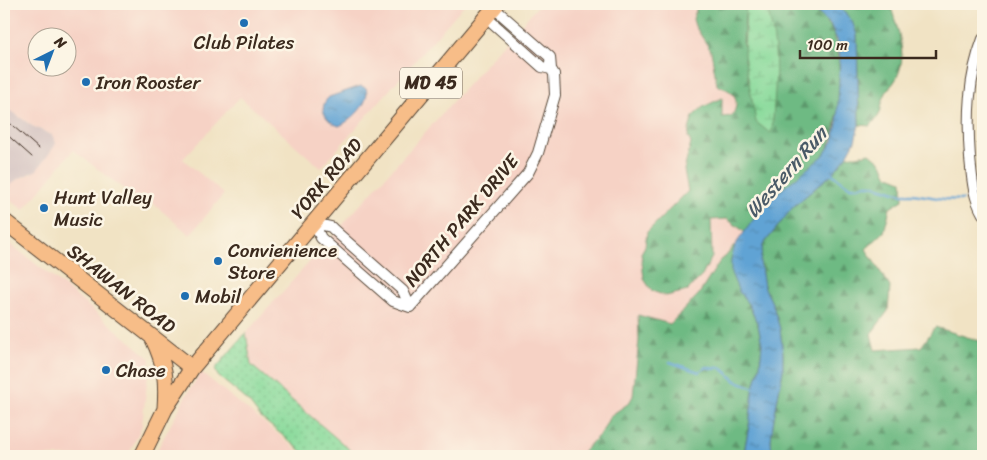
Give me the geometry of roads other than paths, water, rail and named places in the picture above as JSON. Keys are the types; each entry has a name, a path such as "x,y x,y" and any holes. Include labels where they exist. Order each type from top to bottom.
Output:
{"main road":[{"name":"YORK ROAD","path":"142,456 165,409 192,368 492,10"},
{"name":"SHAWAN ROAD","path":"4,221 192,368"},
{"path":"153,337 165,368 165,409"}],"street":[{"name":"NORTH PARK DRIVE","path":"410,307 531,167 538,153 555,94 555,82 551,68 542,66 492,10"},
{"path":"983,39 971,81 968,103 968,128 973,185 977,202 983,214"},
{"name":"NORTH PARK DRIVE","path":"314,223 331,227 403,291 410,307"},
{"name":"NORTH PARK DRIVE","path":"314,223 321,238 394,301 410,307"}],"water":[{"path":"804,4 837,4 852,21 857,35 859,125 855,141 847,156 832,174 794,206 763,245 760,262 764,286 773,305 780,329 783,371 771,440 772,456 745,456 753,391 760,366 762,344 758,325 749,305 739,292 731,273 731,260 735,245 756,216 777,193 823,156 833,141 837,123 840,57 837,40 830,24"},
{"path":"361,86 366,88 367,94 366,100 359,111 339,126 330,121 323,110 325,101 329,97"}],"waterway":[{"path":"831,173 850,187 872,185 902,194 962,200"},
{"path":"670,362 699,372 707,367 713,369 720,367 736,381 757,389"}],"tram line":[{"path":"4,118 39,149"},
{"path":"4,132 32,157"}],"place":[{"name":"Club Pilates","path":"244,23"},
{"name":"Iron Rooster","path":"86,82"},
{"name":"Hunt Valley Music","path":"44,208"},
{"name":"Convienience Store","path":"218,261"},
{"name":"Mobil","path":"185,296"},
{"name":"Chase","path":"106,370"}],"water label":[{"name":"Western Run","path":"786,172"}]}
